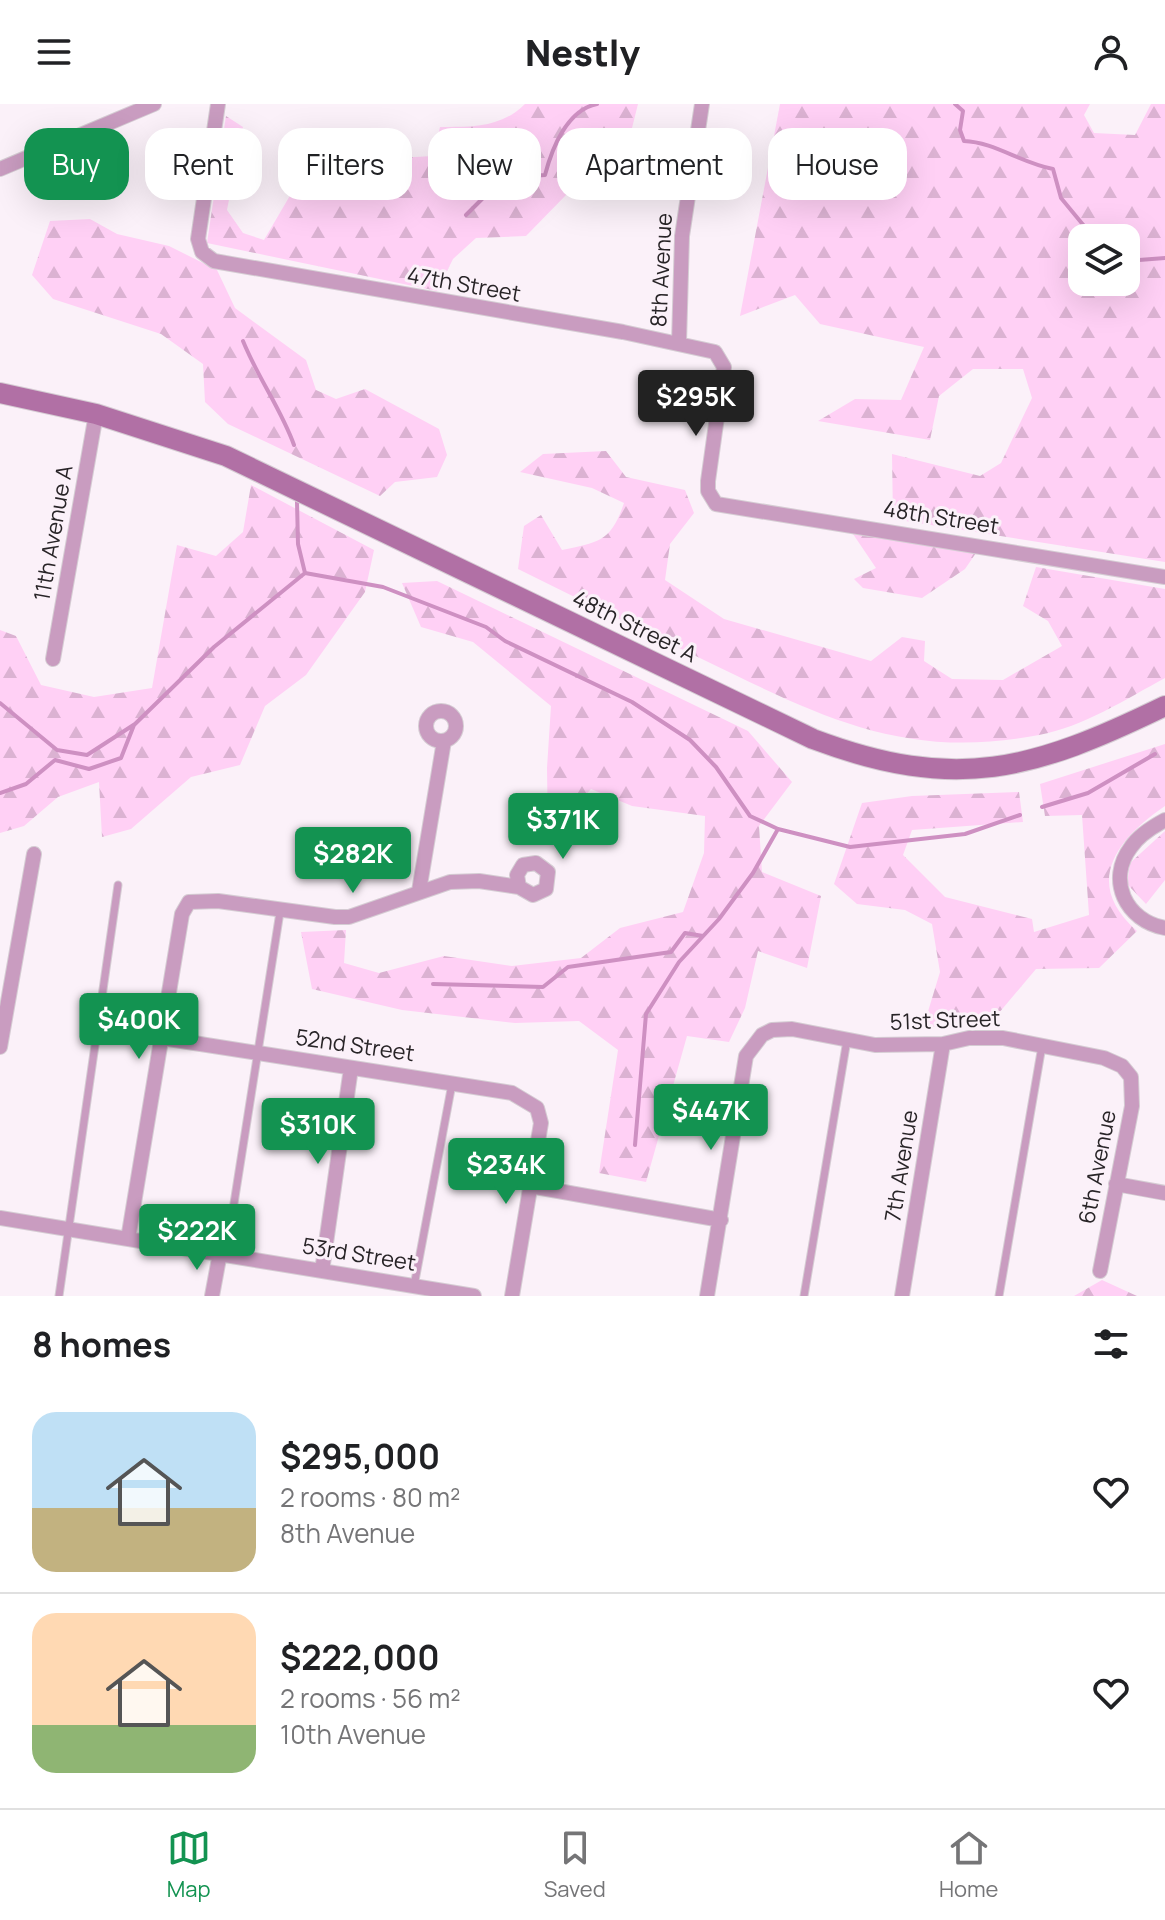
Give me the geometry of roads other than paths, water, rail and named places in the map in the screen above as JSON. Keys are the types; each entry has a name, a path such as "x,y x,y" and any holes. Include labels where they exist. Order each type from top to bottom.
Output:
{"street":[{"path":"0,169 138,108 154,104"},
{"name":"47th Street","path":"223,104 199,230 202,252 226,265 679,343 720,356 724,367 721,405 708,481 712,501"},
{"name":"8th Avenue","path":"679,343 682,236 702,104"},
{"path":"0,393 96,414"},
{"name":"11th Avenue A","path":"53,659 96,414"},
{"name":"48th Street A","path":"96,414 190,443 266,473 813,739 868,758 947,769 1004,766 1074,748 1165,706"},
{"name":"48th Street","path":"712,501 726,507 1165,577"},
{"path":"419,891 444,741"},
{"path":"1165,820 1132,844 1120,878 1125,905 1145,921 1165,928"},
{"path":"0,1047 34,854"},
{"path":"128,1239 182,914 189,902 218,901 280,912 349,917 419,891 462,881 519,887"},
{"name":"51st Street","path":"721,1220 741,1076 749,1047 772,1030 792,1029 875,1045 943,1044 969,1038 1003,1038 1104,1058 1127,1072"},
{"name":"52nd Street","path":"162,1038 452,1081 512,1093 537,1108 541,1123 530,1186"},
{"name":"7th Avenue","path":"902,1296 943,1044"},
{"path":"322,1271 351,1068"},
{"name":"6th Avenue","path":"1100,1271 1132,1106 1132,1086 1127,1072"},
{"path":"1116,1184 1165,1193"},
{"path":"512,1296 530,1186 721,1220 707,1296"},
{"name":"53rd Street","path":"0,1218 474,1296"},
{"path":"212,1296 223,1254"}],"lane":[{"path":"59,1296 118,885"},
{"path":"223,1254 280,912"},
{"path":"804,1296 847,1040"},
{"path":"999,1296 1042,1046"},
{"path":"414,1286 452,1081"}],"waterway":[{"path":"466,215 503,178 545,175 552,153 569,122 586,108 597,104"},
{"path":"955,104 963,111 960,130 964,141 986,145 1053,169 1061,198 1082,224"},
{"path":"1140,260 1165,258"},
{"path":"243,341 294,445"},
{"path":"297,502 298,544 305,573"},
{"path":"0,703 57,750 87,755 135,724 214,647 305,573 383,587 486,627 505,641 632,702 690,740 716,767 750,816 778,829 850,847 965,834 1020,815"},
{"path":"0,793 26,784 55,760 89,769 121,758 134,725"},
{"path":"1042,807 1088,793 1155,754"},
{"path":"635,1145 646,1014 679,962 719,919 753,873 778,829"},
{"path":"433,984 543,987 568,967 671,952 685,933 703,936"}]}
